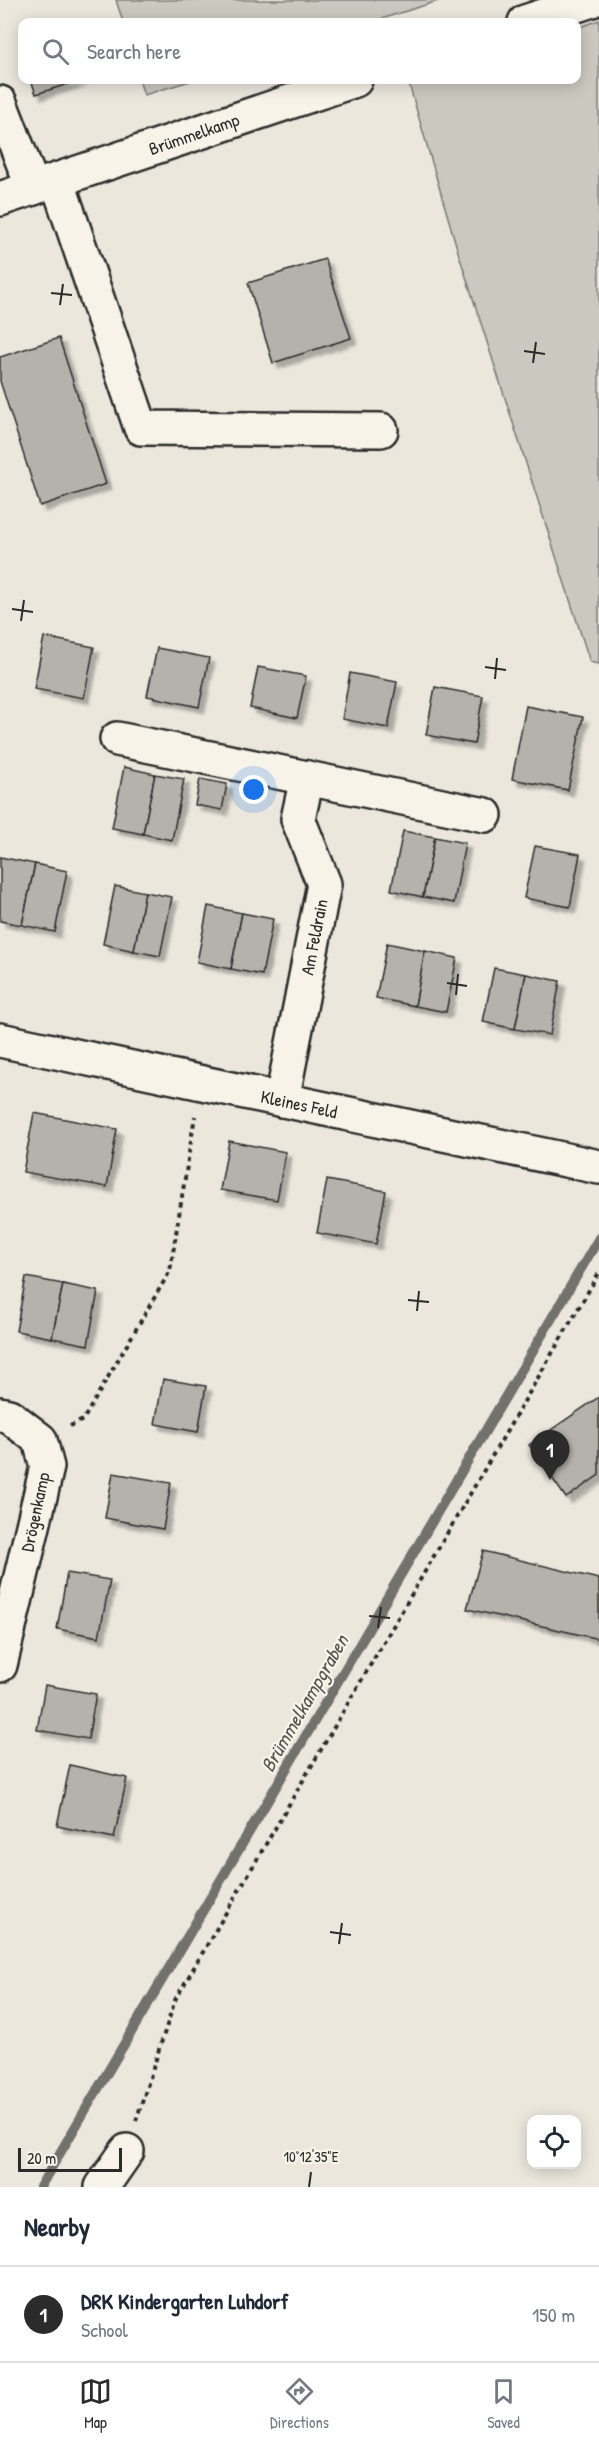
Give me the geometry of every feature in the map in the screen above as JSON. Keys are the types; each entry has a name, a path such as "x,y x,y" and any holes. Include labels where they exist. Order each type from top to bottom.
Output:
{"street":[{"path":"537,18 592,0"},
{"name":"Brümmelkamp","path":"0,199 343,84"},
{"path":"0,103 45,184 141,428 381,430"},
{"path":"117,739 485,814"},
{"name":"Am Feldrain","path":"282,1100 324,884 298,819 307,778"},
{"name":"Kleines Feld","path":"0,1040 599,1167"},
{"path":"0,1414 9,1416 39,1440"},
{"name":"Drögenkamp","path":"0,1665 47,1467 39,1440"},
{"path":"102,2187 127,2151"},
{"path":"123,2187 127,2151"}],"path":[{"path":"39,1440 83,1420 170,1271 201,1083"},
{"path":"127,2151 175,2000 599,1273"}],"shaded area":[{"path":"116,0 441,0 385,18 122,18"},
{"path":"599,20 599,664 590,662 459,255 409,84 581,84 581,27"},
{"path":"140,84 180,84 144,95"}],"building":[{"path":"32,84 68,84 36,94"},
{"path":"325,259 351,338 273,363 248,283"},
{"path":"59,338 106,484 40,506 0,381 0,357"},
{"path":"44,637 94,647 84,698 34,689"},
{"path":"157,648 209,658 199,707 147,696"},
{"path":"258,667 306,676 297,718 250,708"},
{"path":"350,673 397,682 388,728 342,719"},
{"path":"435,687 483,696 474,744 426,735"},
{"path":"526,706 583,717 568,790 512,779"},
{"path":"124,767 155,774 143,834 112,828"},
{"path":"155,774 184,779 172,840 143,834"},
{"path":"200,779 227,784 222,810 195,805"},
{"path":"403,831 435,837 423,897 391,890"},
{"path":"435,837 465,843 454,903 423,897"},
{"path":"535,846 580,854 570,907 524,898"},
{"path":"0,857 35,864 22,925 0,921"},
{"path":"35,864 67,871 55,932 22,925"},
{"path":"115,886 145,892 134,951 103,944"},
{"path":"145,892 172,897 160,956 134,951"},
{"path":"208,906 242,913 231,969 197,962"},
{"path":"242,913 273,919 262,975 231,969"},
{"path":"387,943 425,951 415,1006 376,998"},
{"path":"425,951 457,958 446,1012 415,1006"},
{"path":"494,968 526,974 515,1029 483,1022"},
{"path":"526,974 560,981 550,1035 515,1029"},
{"path":"34,1113 117,1129 107,1187 23,1172"},
{"path":"229,1141 286,1152 277,1200 220,1190"},
{"path":"327,1180 386,1191 376,1244 317,1233"},
{"path":"26,1277 63,1284 52,1338 16,1331"},
{"path":"63,1284 98,1291 88,1345 52,1338"},
{"path":"163,1379 206,1386 198,1432 155,1424"},
{"path":"599,1397 599,1475 566,1498 529,1445"},
{"path":"113,1473 171,1483 163,1529 105,1518"},
{"path":"483,1551 599,1579 599,1639 467,1609"},
{"path":"67,1573 110,1580 99,1637 57,1629"},
{"path":"45,1685 96,1694 88,1739 37,1730"},
{"path":"70,1765 127,1778 114,1838 57,1826"}],"waterway":[{"name":"Brümmelkampgraben","path":"40,2187 599,1238"}],"place":[{"name":"DRK Kindergarten Luhdorf","path":"550,1480"}]}
